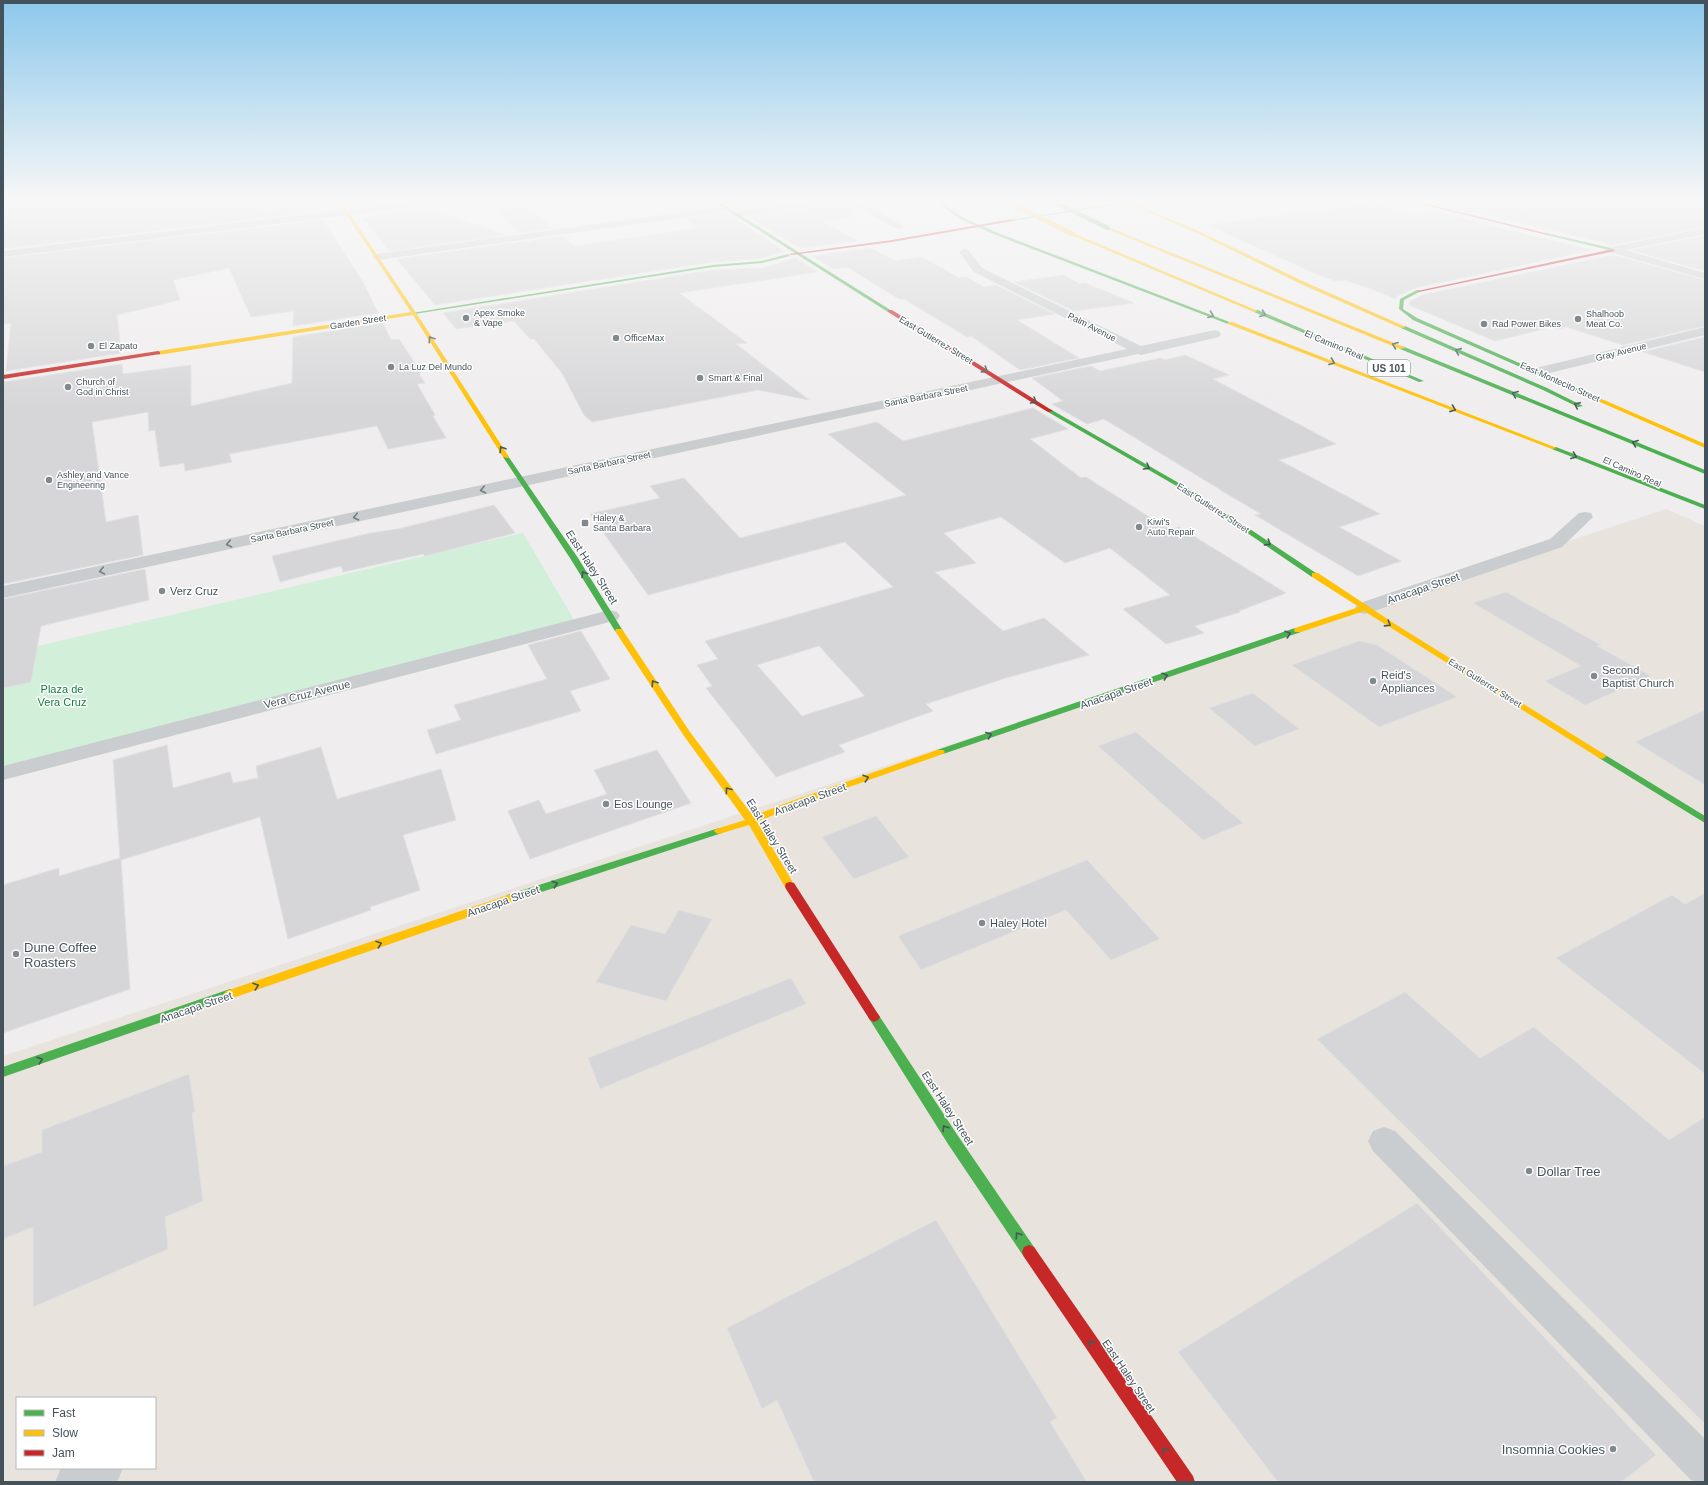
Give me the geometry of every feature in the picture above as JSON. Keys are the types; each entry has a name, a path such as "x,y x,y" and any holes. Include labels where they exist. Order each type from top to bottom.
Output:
{"main road":[{"name":"East Haley Street","path":"386,271 687,734 751,821 803,907 953,1140 1187,1482"},
{"name":"Garden Street","path":"3,377 679,271"},
{"name":"East Gutierrez Street","path":"827,271 1001,381 1189,491 1343,592 1364,608 1705,820"},
{"path":"1097,271 1705,507"},
{"name":"El Camino Real","path":"1160,271 1429,385"},
{"name":"US 101","path":"1214,271 1705,472"},
{"path":"1279,271 1545,389 1586,409"},
{"name":"East Montecito Street","path":"1512,271 1419,291 1402,299 1401,309 1415,319 1705,446"},
{"path":"1634,433 1684,463"},
{"name":"El Camino Real","path":"1553,438 1705,504"},
{"name":"Anacapa Street","path":"3,1072 557,882 751,821 792,804 993,734 1364,608"}],"street":[{"name":"Palm Avenue","path":"981,271 1141,351"},
{"path":"1688,271 1705,276"},
{"name":"Gray Avenue","path":"1537,372 1705,331"},
{"name":"Santa Barbara Street","path":"3,592 838,414 1001,381 1215,334"},
{"name":"Anacapa Street","path":"1364,608 1556,543 1585,517"},
{"name":"Vera Cruz Avenue","path":"3,773 610,616"},
{"path":"1384,1141 1705,1466"},
{"path":"75,1482 102,1469"}],"shaded area":[{"path":"1666,509 1705,526 1705,1482 3,1482 3,1056"}],"green space":[{"name":"Plaza de Vera Cruz","path":"523,533 574,620 3,766 3,654"}],"building":[{"path":"3,271 214,271 173,280 180,300 117,315 121,353 6,371 11,323 3,324"},
{"path":"230,271 356,271 378,313 293,326 294,311 251,317"},
{"path":"407,271 653,271 435,305"},
{"path":"705,271 818,272 679,293 747,343 736,344 809,400 758,390 592,422 584,415 562,373 534,339 530,339 514,321 456,329 443,313"},
{"path":"854,271 947,271 959,278 966,277 984,287 996,285 1055,314 1017,320 1079,358 1020,370 971,336 967,337 904,299 899,299"},
{"path":"1310,271 1493,271 1415,288 1397,296 1396,299 1364,286 1345,280 1335,281"},
{"path":"1535,271 1673,271 1705,280 1705,326 1623,345 1566,327 1559,329 1552,327 1495,341 1409,305 1409,302 1422,295"},
{"path":"1064,275 1080,284 1085,283 1134,303 1074,311 1014,282"},
{"path":"383,323 391,340 399,339 421,373 419,374 425,383 417,384 446,438 388,449 377,426 229,454 232,462 185,471 184,463 160,467 155,430 149,431 148,412 92,422 106,522 138,515 143,555 3,584 4,382 122,364 123,374 191,365 191,406 292,383 293,337"},
{"path":"1705,337 1705,372 1643,352"},
{"path":"1185,355 1229,375 1213,379 1336,444 1279,460 1380,514 1339,527 1401,561 1358,576 1255,515 1261,514 1104,419 1087,424 1052,404 1063,401 1032,378 1091,366 1100,371 1161,358 1165,360"},
{"path":"1033,408 1068,429 1030,439 1081,478 1086,477 1170,530 1179,527 1286,593 1239,611 1240,612 1195,626 1204,633 1166,644 1123,609 1170,595 1110,548 1065,563 1001,517 944,533 976,563 935,572 1003,631 1044,618 1089,655 1006,678 926,704 933,711 839,745 845,752 776,777 706,688 712,686 697,665 718,659 705,641 893,587 845,542 648,595 590,514 660,498 650,486 684,478 740,538 906,495 828,434 877,422 903,441","holes":["819,646 865,696 802,716 757,665"]},
{"path":"494,505 515,533 425,556 423,554 343,572 341,566 280,582 272,556 371,533 398,529"},
{"path":"145,569 149,600 41,626 31,682 3,688 3,599"},
{"path":"1506,592 1601,645 1597,646 1651,676 1585,705 1545,681 1581,666 1473,603"},
{"path":"581,631 610,679 570,691 581,711 436,754 427,730 461,720 454,705 547,679 528,645"},
{"path":"1359,641 1377,645 1457,697 1379,727 1292,665"},
{"path":"1253,693 1299,729 1255,746 1209,708"},
{"path":"1705,710 1705,785 1635,742"},
{"path":"1136,732 1243,823 1203,840 1098,746"},
{"path":"167,745 173,788 230,772 233,783 258,778 256,766 321,747 337,799 441,769 456,820 403,835 420,890 370,907 371,910 288,939 260,817 121,860 130,989 3,1033 3,885 59,868 59,876 120,858 113,760"},
{"path":"657,750 691,803 530,859 508,811 539,800 546,814 607,794 594,770"},
{"path":"876,816 909,857 854,879 822,837"},
{"name":"Haley Hotel","path":"1087,860 1160,939 1111,960 1066,910 921,970 898,936"},
{"path":"1705,893 1705,1074 1556,958 1672,895 1685,904"},
{"path":"679,910 712,919 666,1001 596,982 631,925 665,934"},
{"path":"791,978 806,1004 600,1089 588,1058"},
{"path":"1405,992 1480,1058 1534,1027 1669,1140 1705,1117 1705,1424 1317,1039"},
{"path":"189,1074 195,1112 192,1113 203,1201 165,1217 168,1249 33,1307 33,1227 3,1239 3,1166 42,1152 42,1130"},
{"path":"1417,1203 1656,1455 1621,1482 1278,1482 1178,1352"},
{"path":"936,1220 1057,1418 1050,1422 1087,1482 814,1482 777,1400 762,1409 727,1328"}],"traffic: fast":[{"path":"414,313 679,271"},
{"path":"827,271 890,311"},
{"path":"1095,271 1230,323"},
{"path":"1419,291 1402,299 1401,309 1415,319 1602,401"},
{"path":"1256,311 1421,381"},
{"path":"1403,327 1545,389 1580,406"},
{"path":"1402,348 1705,472"},
{"path":"1050,411 1189,491 1315,575"},
{"path":"1554,448 1705,507"},
{"path":"506,457 574,558 619,631"},
{"path":"940,752 1298,630"},
{"path":"1602,756 1705,820"},
{"path":"511,898 719,831"},
{"path":"3,1072 230,994"},
{"path":"874,1017 953,1140 1029,1252"}],"traffic: slow":[{"path":"386,271 506,457"},
{"path":"1161,271 1256,311"},
{"path":"1214,271 1402,348"},
{"path":"1279,271 1403,327"},
{"path":"158,353 414,313"},
{"path":"1230,323 1554,448"},
{"path":"1602,401 1705,446"},
{"path":"1315,575 1392,626 1602,756"},
{"path":"1298,630 1364,608"},
{"path":"619,631 687,734 751,821 790,886"},
{"path":"719,831 751,821 792,804 940,752"},
{"path":"230,994 511,898"}],"traffic: jam":[{"path":"1419,291 1512,271"},
{"path":"890,311 1050,411"},
{"path":"3,377 158,353"},
{"path":"790,886 874,1017"},
{"path":"1029,1252 1187,1482"}],"place":[{"name":"Apex Smoke & Vape","path":"466,318"},
{"name":"Shalhoob Meat Co.","path":"1578,319"},
{"name":"Rad Power Bikes","path":"1484,324"},
{"name":"OfficeMax","path":"616,338"},
{"name":"El Zapato","path":"91,346"},
{"name":"La Luz Del Mundo","path":"391,367"},
{"name":"Smart & Final","path":"700,378"},
{"name":"Church of God in Christ","path":"68,387"},
{"name":"Ashley and Vance Engineering","path":"49,480"},
{"name":"Haley & Santa Barbara","path":"585,523"},
{"name":"Kiwi's Auto Repair","path":"1139,527"},
{"name":"Verz Cruz","path":"162,591"},
{"name":"Second Baptist Church","path":"1594,676"},
{"name":"Reid's Appliances","path":"1373,681"},
{"name":"Eos Lounge","path":"606,804"},
{"name":"Haley Hotel","path":"982,923"},
{"name":"Dune Coffee Roasters","path":"16,954"},
{"name":"Dollar Tree","path":"1529,1171"},
{"name":"Insomnia Cookies","path":"1613,1449"}]}
